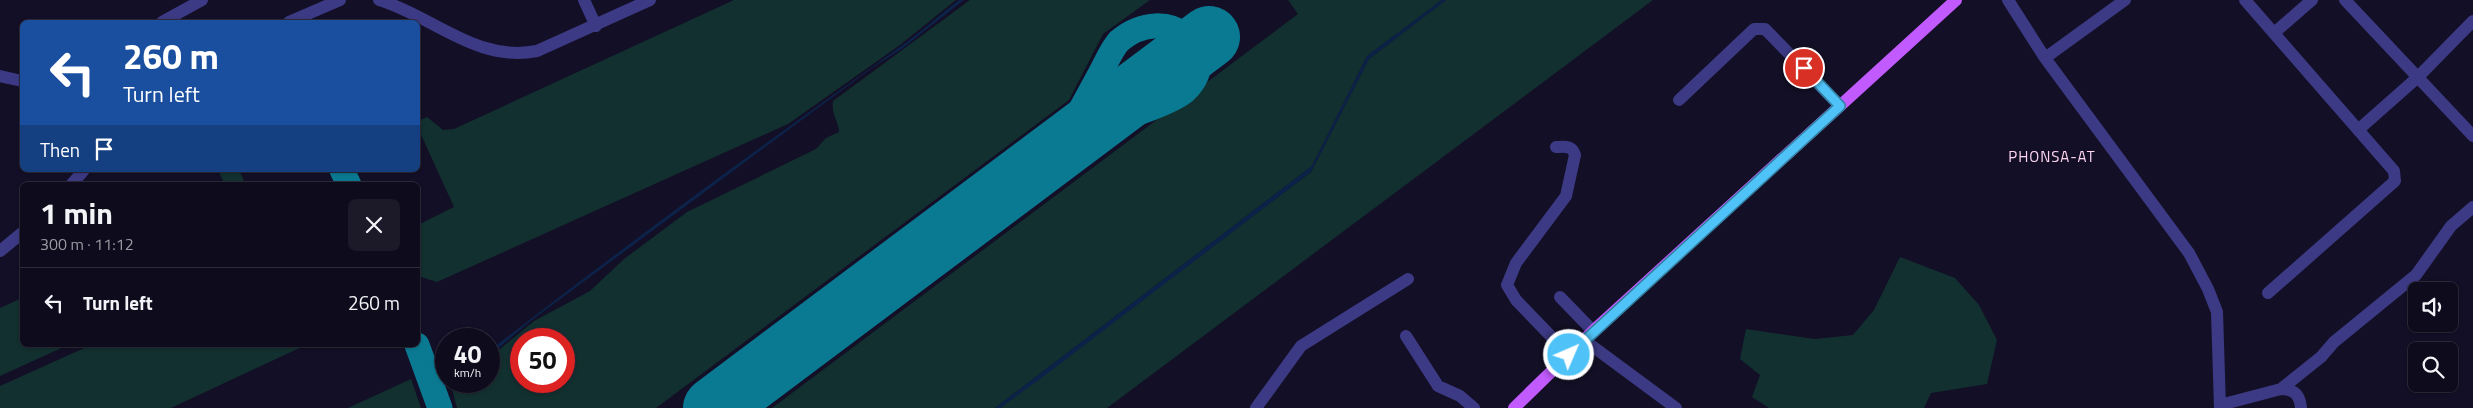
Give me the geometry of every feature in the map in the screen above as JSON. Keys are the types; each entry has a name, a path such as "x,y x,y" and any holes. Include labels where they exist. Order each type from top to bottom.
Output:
{"main road":[{"path":"1514,408 1589,336 1956,0"}],"street":[{"path":"166,20 202,0"},
{"path":"294,20 340,0"},
{"path":"379,0 472,44 502,53 537,51 650,0"},
{"path":"584,0 596,26"},
{"path":"2008,0 2045,58 2189,253 2208,288 2217,312 2220,406 2281,389 2291,389 2300,399 2301,408"},
{"path":"2045,58 2125,0"},
{"path":"2245,0 2394,172 2395,181 2268,293"},
{"path":"2274,33 2312,0"},
{"path":"2345,0 2473,136"},
{"path":"1679,100 1754,29 1760,28 1779,42 1840,106"},
{"path":"2358,130 2471,28"},
{"path":"0,76 20,81"},
{"path":"1556,147 1569,147 1574,150 1575,155 1566,196 1516,263 1507,285 1516,300 1569,355"},
{"path":"74,182 82,172"},
{"path":"2281,389 2320,357 2334,342 2416,275 2451,226 2473,207"},
{"path":"0,251 20,235"},
{"path":"1256,408 1301,346 1408,279"},
{"path":"1560,297 1589,336 1676,408"},
{"path":"1406,336 1438,386 1460,396 1474,408"}],"green space":[{"path":"734,0 956,0 900,45 788,124 437,282 420,277 420,224 454,207 420,132 420,120 427,117 443,130 454,129"},
{"path":"970,0 1150,0 1103,34 1069,100 656,408 457,408 453,393 500,393 500,349 510,341 510,393 575,393 575,328 525,328 534,321 590,291 624,259 687,212 816,149 826,138 839,132 833,111 833,101"},
{"path":"1288,0 1442,0 1367,56 1312,166 995,408 772,408 1298,14"},
{"path":"1446,0 1653,0 1107,408 1000,408 1311,172 1369,59"},
{"path":"219,172 240,172 245,182 224,182"},
{"path":"1900,257 1955,278 1979,305 1997,340 1987,384 1931,393 1924,408 1769,408 1752,397 1760,375 1740,359 1746,329 1815,339 1853,335 1874,310"},
{"path":"20,299 20,347 64,347 0,376 0,308"},
{"path":"87,347 302,347 171,408 0,408 0,386"},
{"path":"411,379 421,408 348,408"}],"water":[{"path":"959,0 964,0 903,48 872,68 522,328 519,328 744,159 907,42"},
{"path":"1442,0 1446,0 1369,59 1311,172 1044,376 1000,408 995,408 1312,166 1367,56"},
{"path":"510,335 510,338 500,347 500,343"}],"taxiway":[{"path":"1040,164 1053,156 1063,141 1111,52 1119,41 1138,30 1156,26 1172,28 1186,36 1195,47 1199,60 1196,75 1186,90 1154,107 1087,129"},
{"path":"343,172 348,182"},
{"path":"418,347 440,408"}],"runway":[{"path":"714,408 1209,37"}],"district":[{"name":"PHONSA-AT","path":"2052,157"}],"route":[{"path":"1569,355 1840,106 1804,68"}]}
